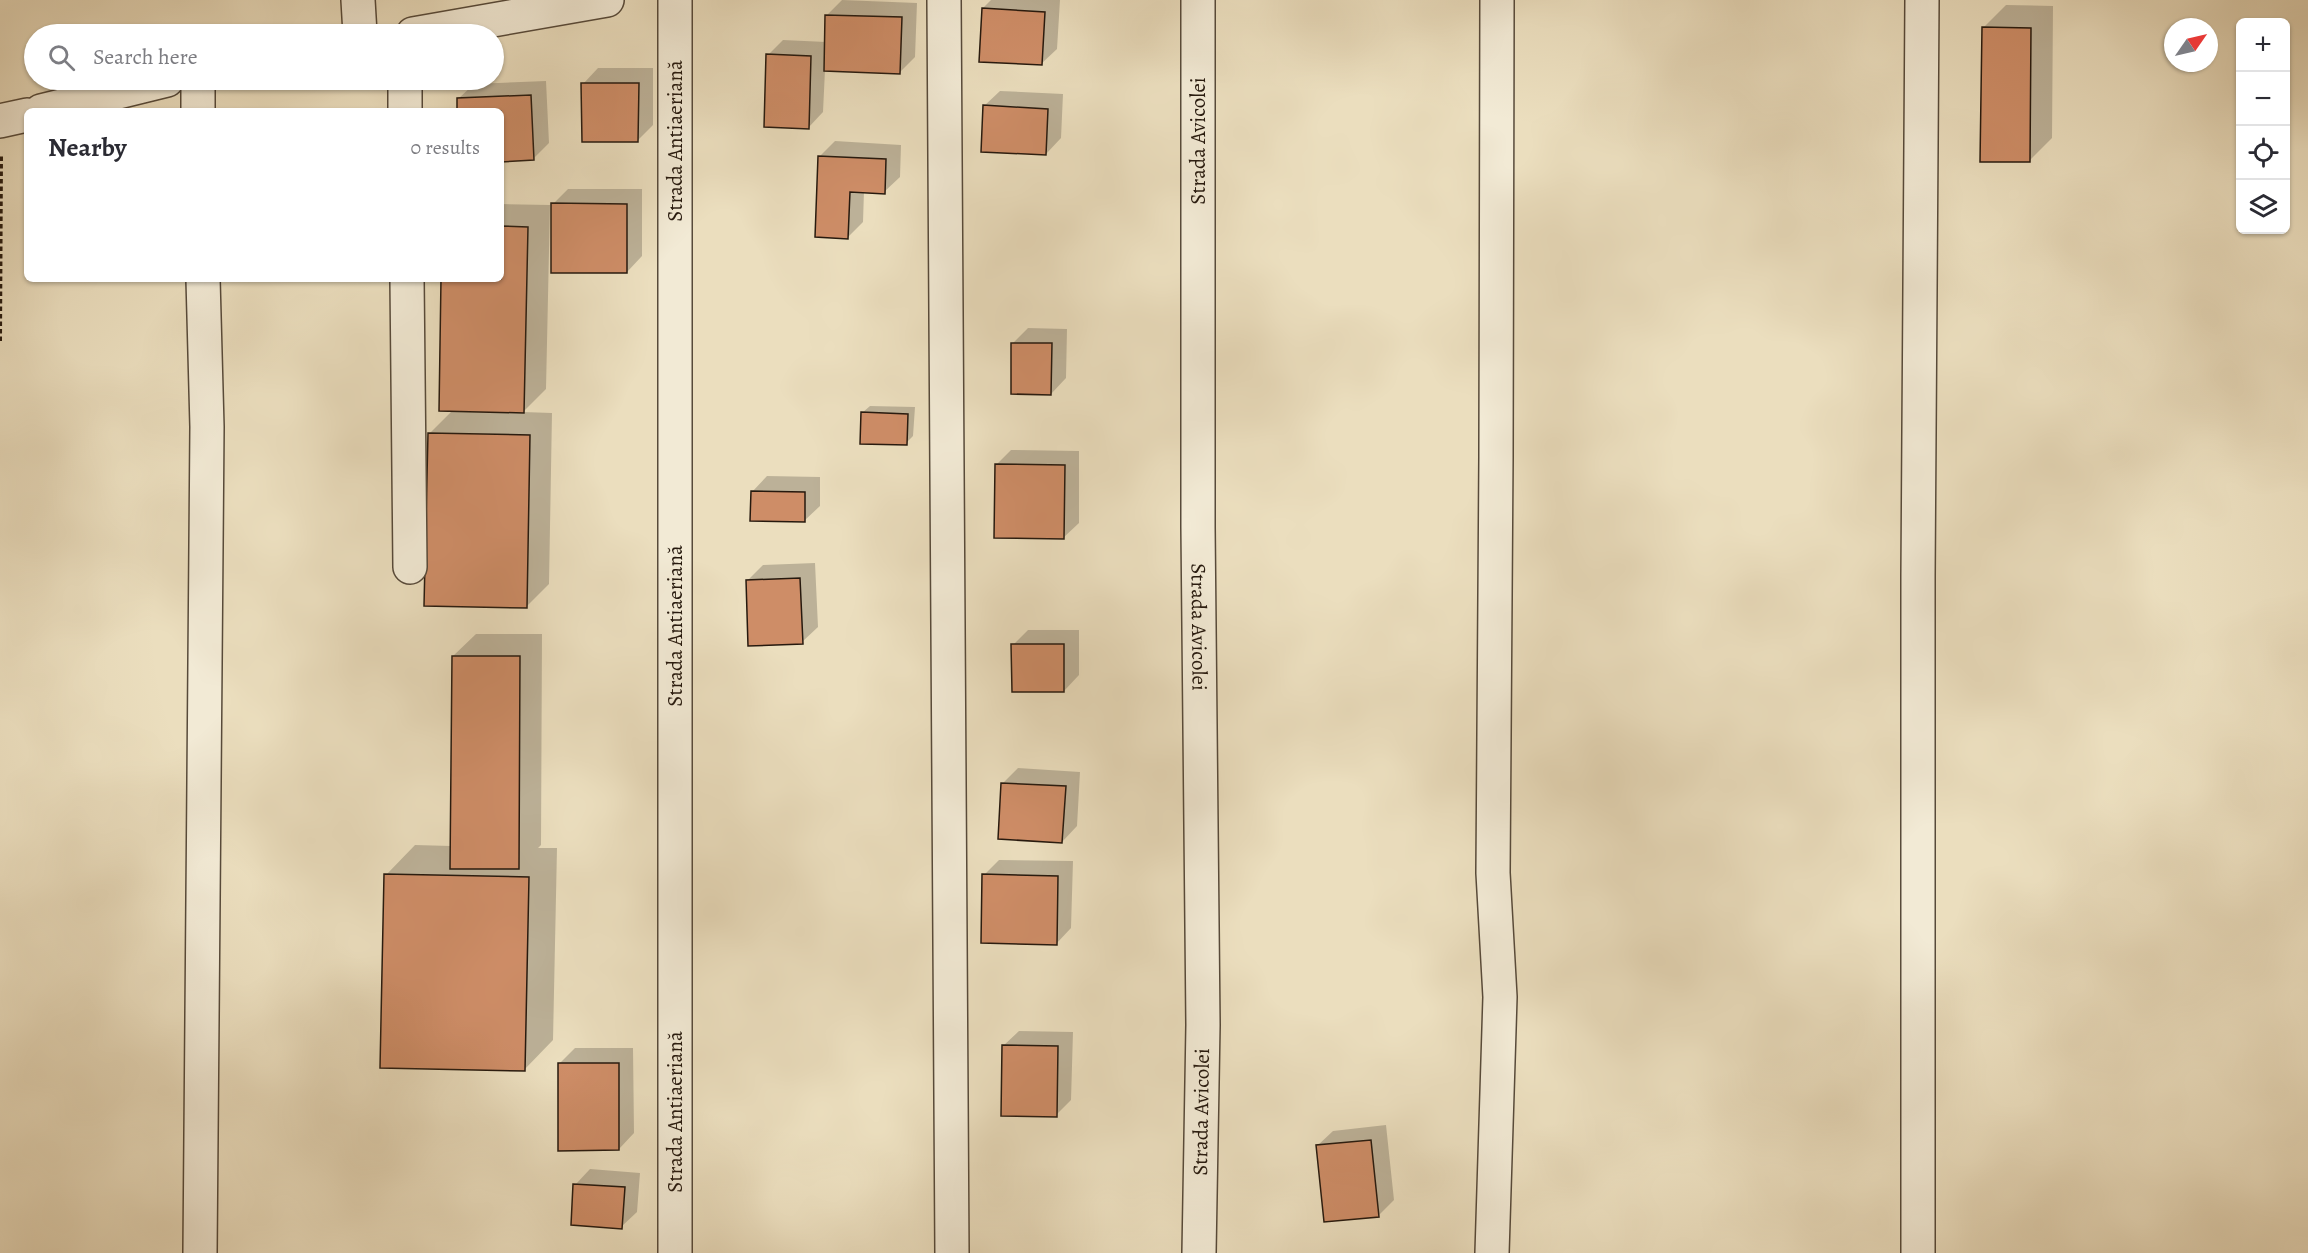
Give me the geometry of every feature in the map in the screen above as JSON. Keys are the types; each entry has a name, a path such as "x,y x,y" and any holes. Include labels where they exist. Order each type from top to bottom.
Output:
{"street":[{"path":"358,0 359,24"},
{"path":"470,24 607,0"},
{"name":"Strada Antiaeriană","path":"675,0 675,1253"},
{"path":"944,0 952,1253"},
{"name":"Strada Avicolei","path":"1198,0 1198,527 1203,1025 1199,1253"},
{"path":"1492,1253 1500,997 1493,873 1497,0"},
{"path":"1918,1253 1918,576 1922,0"},
{"path":"53,108 126,90"},
{"path":"198,90 198,108"},
{"path":"405,90 405,108"},
{"path":"200,1253 207,427 203,282"},
{"path":"407,282 410,567"}],"path":[{"path":"0,341 10,119"}],"building":[{"path":"982,8 1045,12 1042,65 979,62"},
{"path":"825,15 902,17 900,74 824,71"},
{"path":"1982,27 2031,28 2030,162 1980,162"},
{"path":"766,54 811,56 809,129 764,127"},
{"path":"581,83 639,83 638,142 582,142"},
{"path":"531,95 534,160 504,162 504,108 457,108 457,98"},
{"path":"983,105 1048,109 1046,155 981,152"},
{"path":"818,156 886,159 885,194 850,192 848,239 815,237"},
{"path":"551,203 627,204 627,273 551,273"},
{"path":"504,226 528,227 524,413 439,411 441,282 504,282"},
{"path":"1011,343 1052,343 1051,395 1011,394"},
{"path":"861,412 908,414 907,445 860,444"},
{"path":"428,433 530,435 527,608 424,606"},
{"path":"995,464 1065,465 1064,539 994,538"},
{"path":"751,491 805,492 805,522 750,521"},
{"path":"800,578 803,644 748,646 746,580"},
{"path":"1011,644 1064,644 1064,692 1012,692"},
{"path":"452,656 520,656 519,869 450,869"},
{"path":"1001,783 1066,786 1062,843 998,839"},
{"path":"384,874 529,877 525,1071 380,1068"},
{"path":"982,874 1058,876 1057,945 981,943"},
{"path":"1002,1045 1058,1046 1057,1117 1001,1116"},
{"path":"558,1063 619,1063 619,1150 558,1151"},
{"path":"1371,1140 1379,1217 1324,1222 1316,1145"},
{"path":"573,1184 625,1187 622,1229 571,1225"}]}
